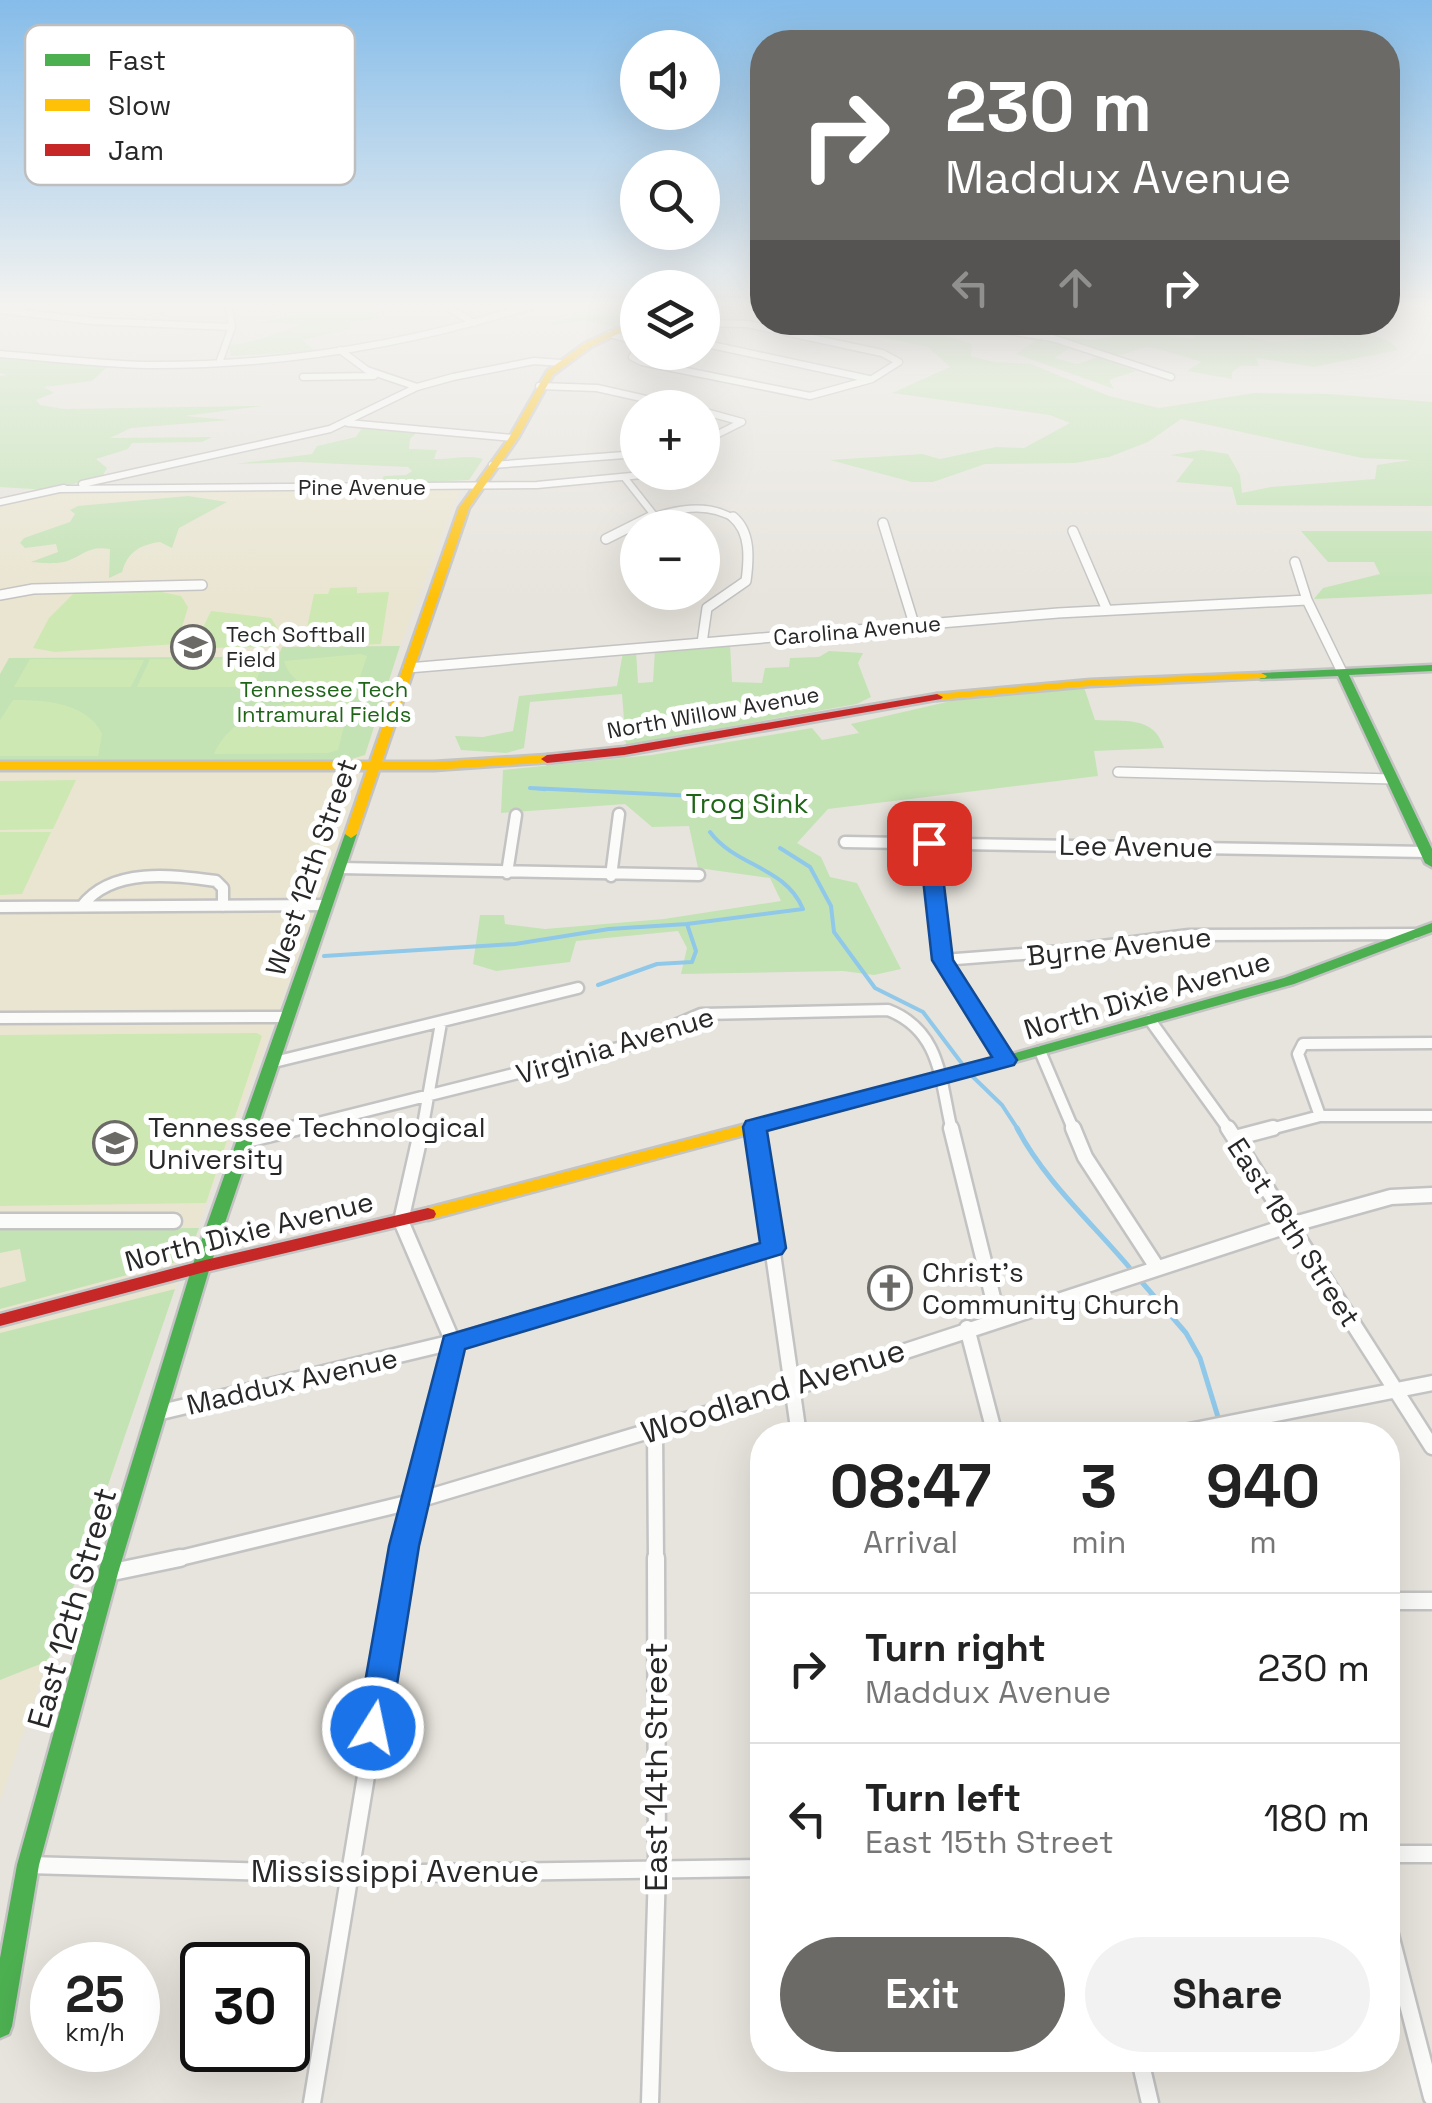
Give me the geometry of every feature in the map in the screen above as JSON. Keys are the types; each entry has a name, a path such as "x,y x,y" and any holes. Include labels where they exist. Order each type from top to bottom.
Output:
{"main road":[{"name":"West 12th Street","path":"201,1267 464,508 531,403"},
{"name":"North Willow Avenue","path":"0,766 521,762 614,753 988,691 1432,668"},
{"path":"1342,672 1429,857"},
{"name":"North Dixie Avenue","path":"0,1320 401,1220 941,1078 1289,981 1432,927"},
{"name":"East 12th Street","path":"0,2026 28,1865 108,1573 201,1267"}],"street":[{"path":"0,502 348,423 386,403"},
{"path":"720,416 742,422 720,433"},
{"path":"348,423 512,438"},
{"path":"492,464 620,455"},
{"name":"Pine Avenue","path":"60,489 476,486 620,477"},
{"path":"635,490 651,510"},
{"path":"720,511 742,525 749,568 746,581 720,599"},
{"path":"883,523 914,624"},
{"path":"1073,531 1107,610"},
{"path":"606,539 620,532"},
{"path":"1295,562 1307,600 1342,672"},
{"path":"0,596 33,589 202,585"},
{"name":"Carolina Avenue","path":"408,668 914,624 1307,600"},
{"path":"702,643 707,610"},
{"path":"1118,772 1393,779"},
{"path":"610,876 619,814"},
{"path":"507,872 516,815"},
{"name":"Lee Avenue","path":"845,842 1429,857"},
{"path":"929,843 943,960 1006,1060"},
{"path":"339,868 699,875"},
{"path":"82,906 95,889 110,882 202,879 223,888 223,906"},
{"path":"0,907 326,905"},
{"name":"Byrne Avenue","path":"943,960 1062,952 1189,936 1414,934"},
{"path":"270,1063 578,988"},
{"name":"Virginia Avenue","path":"243,1141 429,1098 626,1046 714,1011 888,1010 912,1019 943,1068 941,1078"},
{"path":"0,1018 285,1017"},
{"name":"East 18th Street","path":"1150,1020 1234,1138 1432,1447"},
{"path":"312,2103 348,1874 415,1501 453,1342 401,1220 429,1098 441,1023"},
{"path":"1320,1116 1298,1054 1302,1044 1432,1043"},
{"path":"1040,1050 1085,1158 1156,1266"},
{"path":"941,1078 998,1318"},
{"path":"1234,1138 1320,1116 1432,1116"},
{"path":"755,1127 797,1422"},
{"name":"Woodland Avenue","path":"108,1573 207,1553 415,1501 793,1388 1287,1226 1391,1197 1432,1195"},
{"path":"0,1221 174,1221"},
{"name":"Maddux Avenue","path":"157,1413 453,1342 773,1248"},
{"path":"967,1328 992,1422"},
{"path":"1253,1422 1432,1382"},
{"name":"East 14th Street","path":"650,2103 657,1870 656,1430"},
{"path":"1400,1600 1432,1601"},
{"path":"1400,1854 1432,1854"},
{"name":"Mississippi Avenue","path":"28,1865 348,1874 750,1868"},
{"path":"1400,1973 1432,2097"},
{"path":"1143,2072 1150,2103"}],"shaded area":[{"name":"Tennessee Technological University","path":"460,490 400,646 320,898 175,1289 0,1801 0,504 61,491"}],"green space":[{"path":"0,403 39,403 64,409 262,406 184,416 230,420 131,428 110,438 212,437 202,442 132,443 128,449 96,459 107,468 102,477 49,490 0,487"},
{"path":"965,403 1139,403 1159,408 1190,403 1432,403 1432,506 1237,505 1232,487 1176,482 1194,459 1170,455 1202,450 1228,454 1240,475 1242,493 1375,479 1377,465 1411,460 1362,458 1181,419 1148,442 1109,457 1075,463 985,464 933,482 912,482 830,460 922,454 940,459 996,447 1024,448 1070,423 1050,415"},
{"path":"363,426 419,430 410,439 409,449 437,450 434,459 483,459 469,480 379,484 384,476 412,471 408,467 298,462 236,464 312,454 317,446 356,437"},
{"path":"188,496 227,502 179,528 172,548 160,542 146,545 131,555 122,572 109,578 110,549 94,549 68,561 41,563 31,562 58,552 56,544 25,548 20,543 24,538 70,522 75,514 70,510 78,506"},
{"path":"1301,531 1432,531 1432,594 1314,599 1323,588 1380,574 1374,562 1328,562"},
{"path":"357,587 357,593 389,592 381,644 303,647 314,594 328,594 330,588"},
{"path":"77,590 157,591 181,596 188,607 177,644 55,652 33,648 49,618"},
{"name":"Tech Softball Field","path":"211,611 271,618 282,635 277,647 202,648 195,644"},
{"path":"730,644 732,682 762,683 765,668 789,667 790,658 819,657 829,651 863,653 858,663 871,697 857,704 626,745 622,694 530,702 524,748 506,753 461,750 455,736 483,737 513,731 519,696 617,686 623,652 636,651 638,683 653,682 655,650"},
{"name":"Tennessee Tech Intramural Fields","path":"400,646 365,755 348,760 0,760 0,674 9,658 222,657 224,652 280,652 282,647"},
{"path":"367,656 355,691 323,690 303,684 288,671 284,661"},
{"path":"30,659 144,660 131,687 14,687"},
{"path":"150,659 264,660 254,687 137,687"},
{"name":"Trog Sink","path":"1084,687 1095,720 1145,725 1159,737 1164,748 1094,751 1098,776 828,809 797,843 821,857 830,877 857,883 901,969 874,975 843,971 681,974 687,948 678,931 576,941 570,962 496,971 473,964 480,915 504,915 505,924 545,929 664,919 781,901 770,878 698,868 689,826 652,827 625,804 501,813 503,770 652,755 812,728 822,740 859,733 851,724 951,701"},
{"path":"351,697 338,750 214,754 224,738 254,715 313,699"},
{"path":"13,700 51,702 86,715 102,734 98,756 0,756 0,720"},
{"path":"76,780 53,829 0,830 0,781"},
{"path":"0,832 51,832 22,894 0,895"},
{"path":"0,1035 262,1036 206,1203 0,1206"},
{"path":"199,1228 187,1259 0,1309 0,1288 26,1281 20,1249 0,1253 0,1229"},
{"path":"175,1289 48,1661 0,1680 0,1333"}],"waterway":[{"path":"545,790 530,788 716,797"},
{"path":"687,924 803,909 785,884 733,853 710,832"},
{"path":"780,848 810,867 831,906 834,932 875,988 923,1012 963,1065"},
{"path":"324,956 515,944 609,929 687,924"},
{"path":"598,985 657,964 692,962 696,951 687,924"},
{"path":"972,1076 1002,1105 1019,1131"},
{"path":"1017,1128 1054,1183 1129,1267"},
{"path":"1140,1280 1186,1333 1200,1358 1218,1417"}],"traffic: fast":[{"path":"1261,676 1432,668"},
{"path":"1342,672 1432,863"},
{"path":"0,2026 28,1865 108,1573 201,1267 351,834"},
{"path":"963,1072 1289,981 1432,927"}],"traffic: slow":[{"path":"351,834 464,508 533,403"},
{"path":"937,697 1090,683 1261,676"},
{"path":"0,766 434,766 547,759"},
{"path":"428,1214 963,1072"}],"traffic: jam":[{"path":"547,759 624,751 937,697"},
{"path":"0,1320 201,1267 428,1214"}],"place":[{"name":"Tech Softball Field","path":"193,647"},
{"name":"Tennessee Technological University","path":"115,1143"},
{"name":"Christ's Community Church","path":"890,1288"}],"route":[{"path":"373,1728 404,1546 453,1342 773,1248 755,1127 1006,1060 943,960 929,843"}]}
